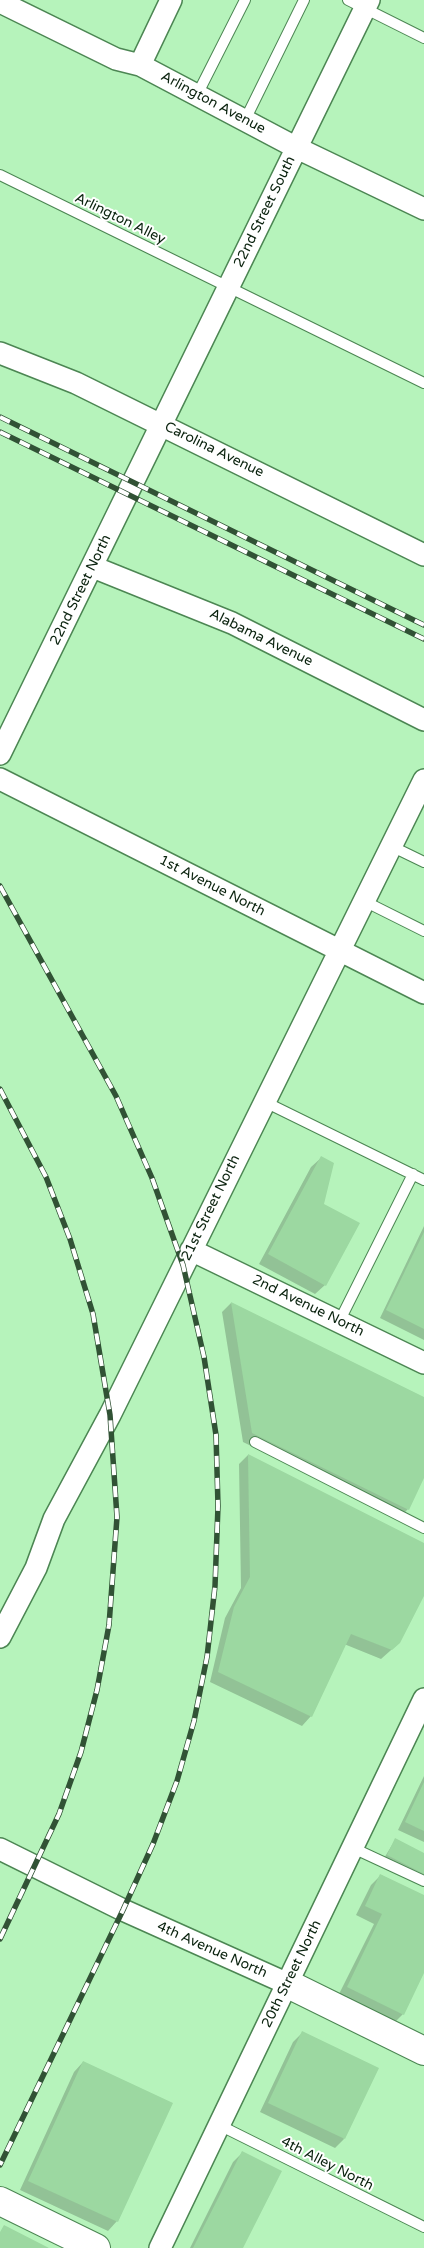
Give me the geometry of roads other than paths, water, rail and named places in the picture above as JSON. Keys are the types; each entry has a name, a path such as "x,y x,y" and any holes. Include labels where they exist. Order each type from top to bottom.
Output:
{"street":[{"path":"140,66 171,0"},
{"name":"Arlington Avenue","path":"0,2 116,59 140,66 297,148 424,209"},
{"name":"22nd Street South","path":"162,425 297,148 360,3"},
{"name":"Carolina Avenue","path":"0,354 76,383 424,555"},
{"name":"22nd Street North","path":"0,754 162,425"},
{"name":"Alabama Avenue","path":"93,567 232,623 424,720"},
{"name":"1st Avenue North","path":"0,779 424,993"},
{"name":"21st Street North","path":"0,1636 6,1610 36,1568 54,1519 110,1415 263,1101 424,780"},
{"name":"2nd Avenue North","path":"191,1250 424,1363"},
{"name":"20th Street North","path":"160,2248 423,1702"},
{"name":"4th Avenue North","path":"0,1849 124,1910 288,1984 424,2051"},
{"path":"0,2201 96,2248"}],"lane":[{"path":"197,95 245,0"},
{"path":"245,120 304,0"},
{"path":"360,3 424,38"},
{"name":"Arlington Alley","path":"0,175 424,383"},
{"path":"391,846 424,862"},
{"path":"364,901 424,931"},
{"path":"263,1101 424,1180"},
{"path":"339,1322 413,1174"},
{"path":"255,1442 424,1528"},
{"path":"352,1848 424,1881"},
{"name":"4th Alley North","path":"219,2125 424,2227"}],"railway":[{"path":"0,417 424,625"},
{"path":"0,432 424,639"},
{"path":"0,886 116,1096 152,1178 183,1265 204,1357 216,1435 218,1506 215,1586 207,1657 194,1721 177,1781 153,1844 123,1910 0,2165"},
{"path":"0,1089 46,1177 70,1239 93,1314 110,1415 117,1517 109,1625 97,1690 81,1752 59,1814 0,1939"}]}
